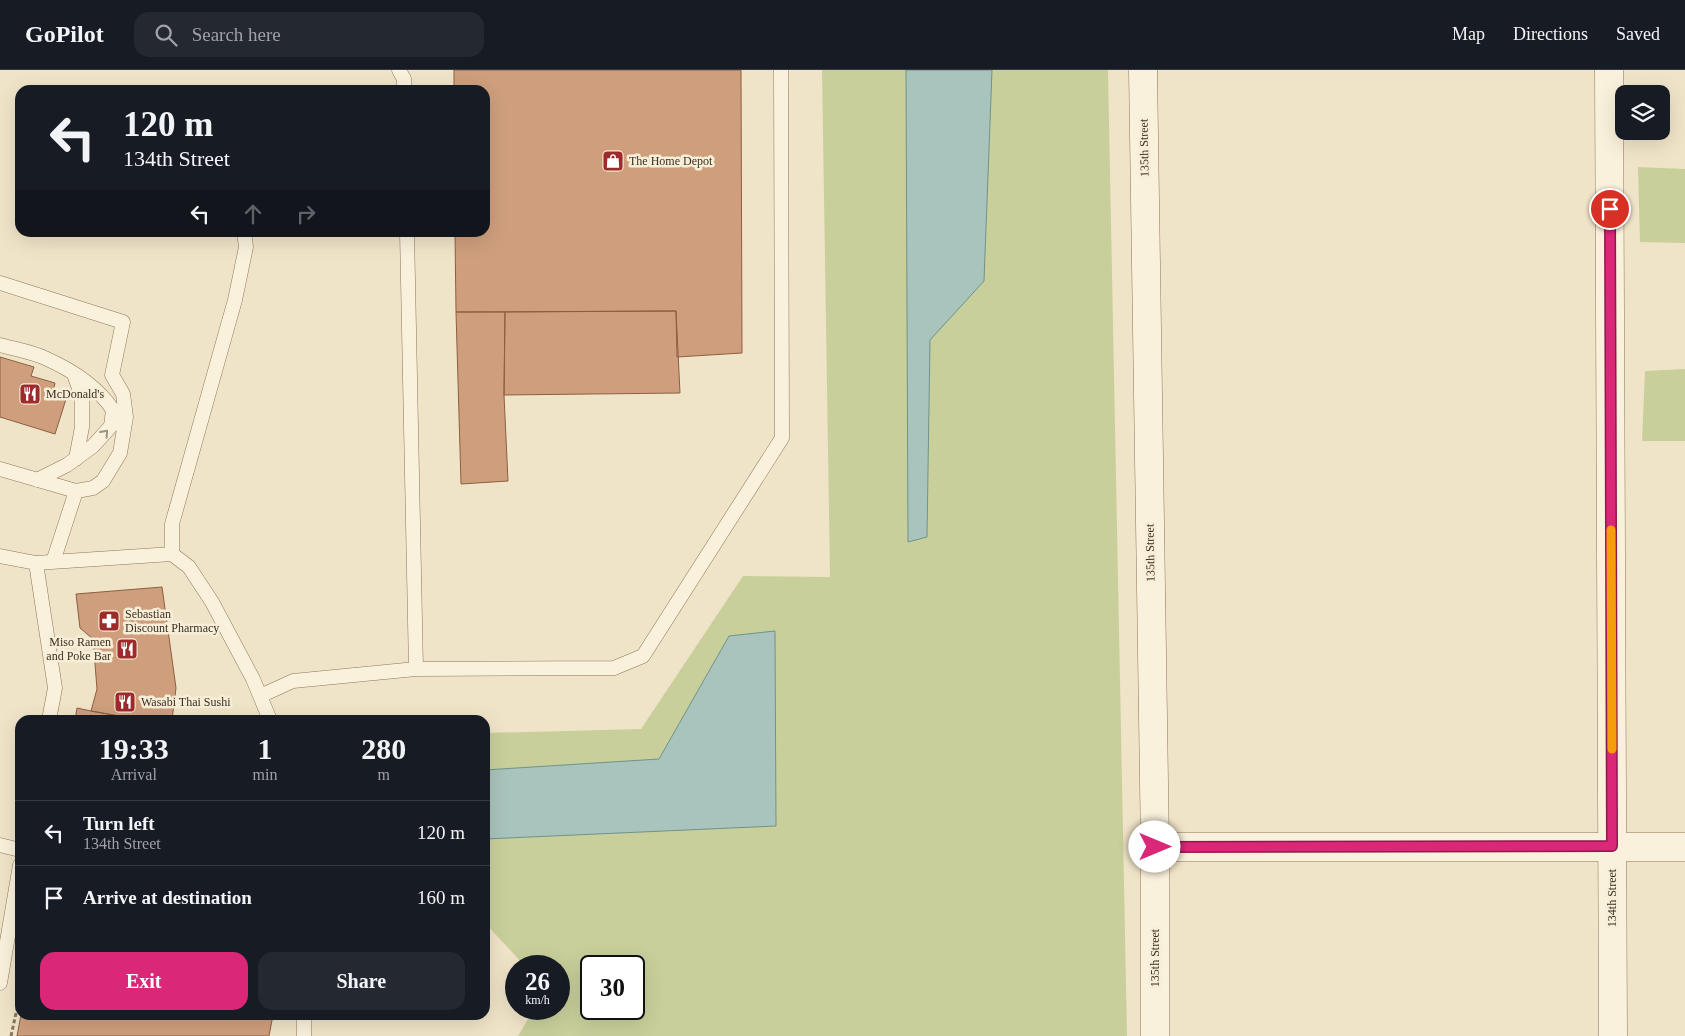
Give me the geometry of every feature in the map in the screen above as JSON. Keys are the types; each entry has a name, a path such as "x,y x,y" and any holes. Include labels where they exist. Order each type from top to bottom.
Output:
{"street":[{"name":"135th Street","path":"1143,70 1155,847 1156,1036"},
{"name":"134th Street","path":"1609,70 1613,1036"},
{"path":"1155,847 1685,847"}],"lane":[{"path":"399,70 404,79 404,85"},
{"path":"260,696 293,681 416,669 614,668 643,656 782,438 782,70"},
{"path":"172,554 172,524 235,300 246,247 245,237"},
{"path":"407,237 416,669"},
{"path":"0,283 123,322 112,375 123,394 126,417 120,452 103,481 93,488 76,491 0,469"},
{"path":"0,345 45,357 87,382 104,395 113,410 111,426 93,446 76,459 37,480"},
{"path":"74,374 82,397 82,427 76,459"},
{"path":"53,562 76,491"},
{"path":"0,556 36,563 172,554 189,567 212,602 253,679 268,715"},
{"path":"36,563 56,688 50,715"},
{"path":"0,845 15,849"},
{"path":"0,984 15,895"},
{"path":"304,1020 304,1036"}],"path":[{"path":"11,1036 15,1018"}],"green space":[{"path":"822,70 1108,70 1127,1036 518,1036 527,1020 570,1020 570,955 515,955 490,928 490,733 641,729 743,576 830,577"},
{"path":"1638,167 1685,169 1685,243 1640,242"},
{"path":"1685,369 1685,441 1642,441 1645,371"}],"water":[{"path":"906,70 992,70 984,281 930,340 927,537 908,542"},
{"path":"775,631 776,826 490,839 490,770 659,759 729,636"}],"building":[{"name":"The Home Depot","path":"454,70 741,70 742,353 677,357 676,311 456,312 455,237 490,237 490,85 454,85"},
{"path":"676,311 680,393 504,395 505,312"},
{"path":"456,312 505,312 504,395 508,481 461,484"},
{"name":"McDonald's","path":"0,357 34,367 31,376 55,383 53,392 67,396 55,434 0,417"},
{"path":"162,587 176,688 173,715 113,715 91,711 97,689 93,639 80,628 76,594"},
{"path":"77,708 113,715 76,715"},
{"path":"20,1020 272,1020 269,1036 17,1036"}],"slow traffic":[{"path":"1611,530 1612,749"}],"place":[{"name":"The Home Depot","path":"613,161"},
{"name":"McDonald's","path":"30,394"},
{"name":"Sebastian Discount Pharmacy","path":"109,621"},
{"name":"Miso Ramen and Poke Bar","path":"127,649"},
{"name":"Wasabi Thai Sushi","path":"125,702"}],"route":[{"path":"1155,847 1612,846 1610,209"}]}
